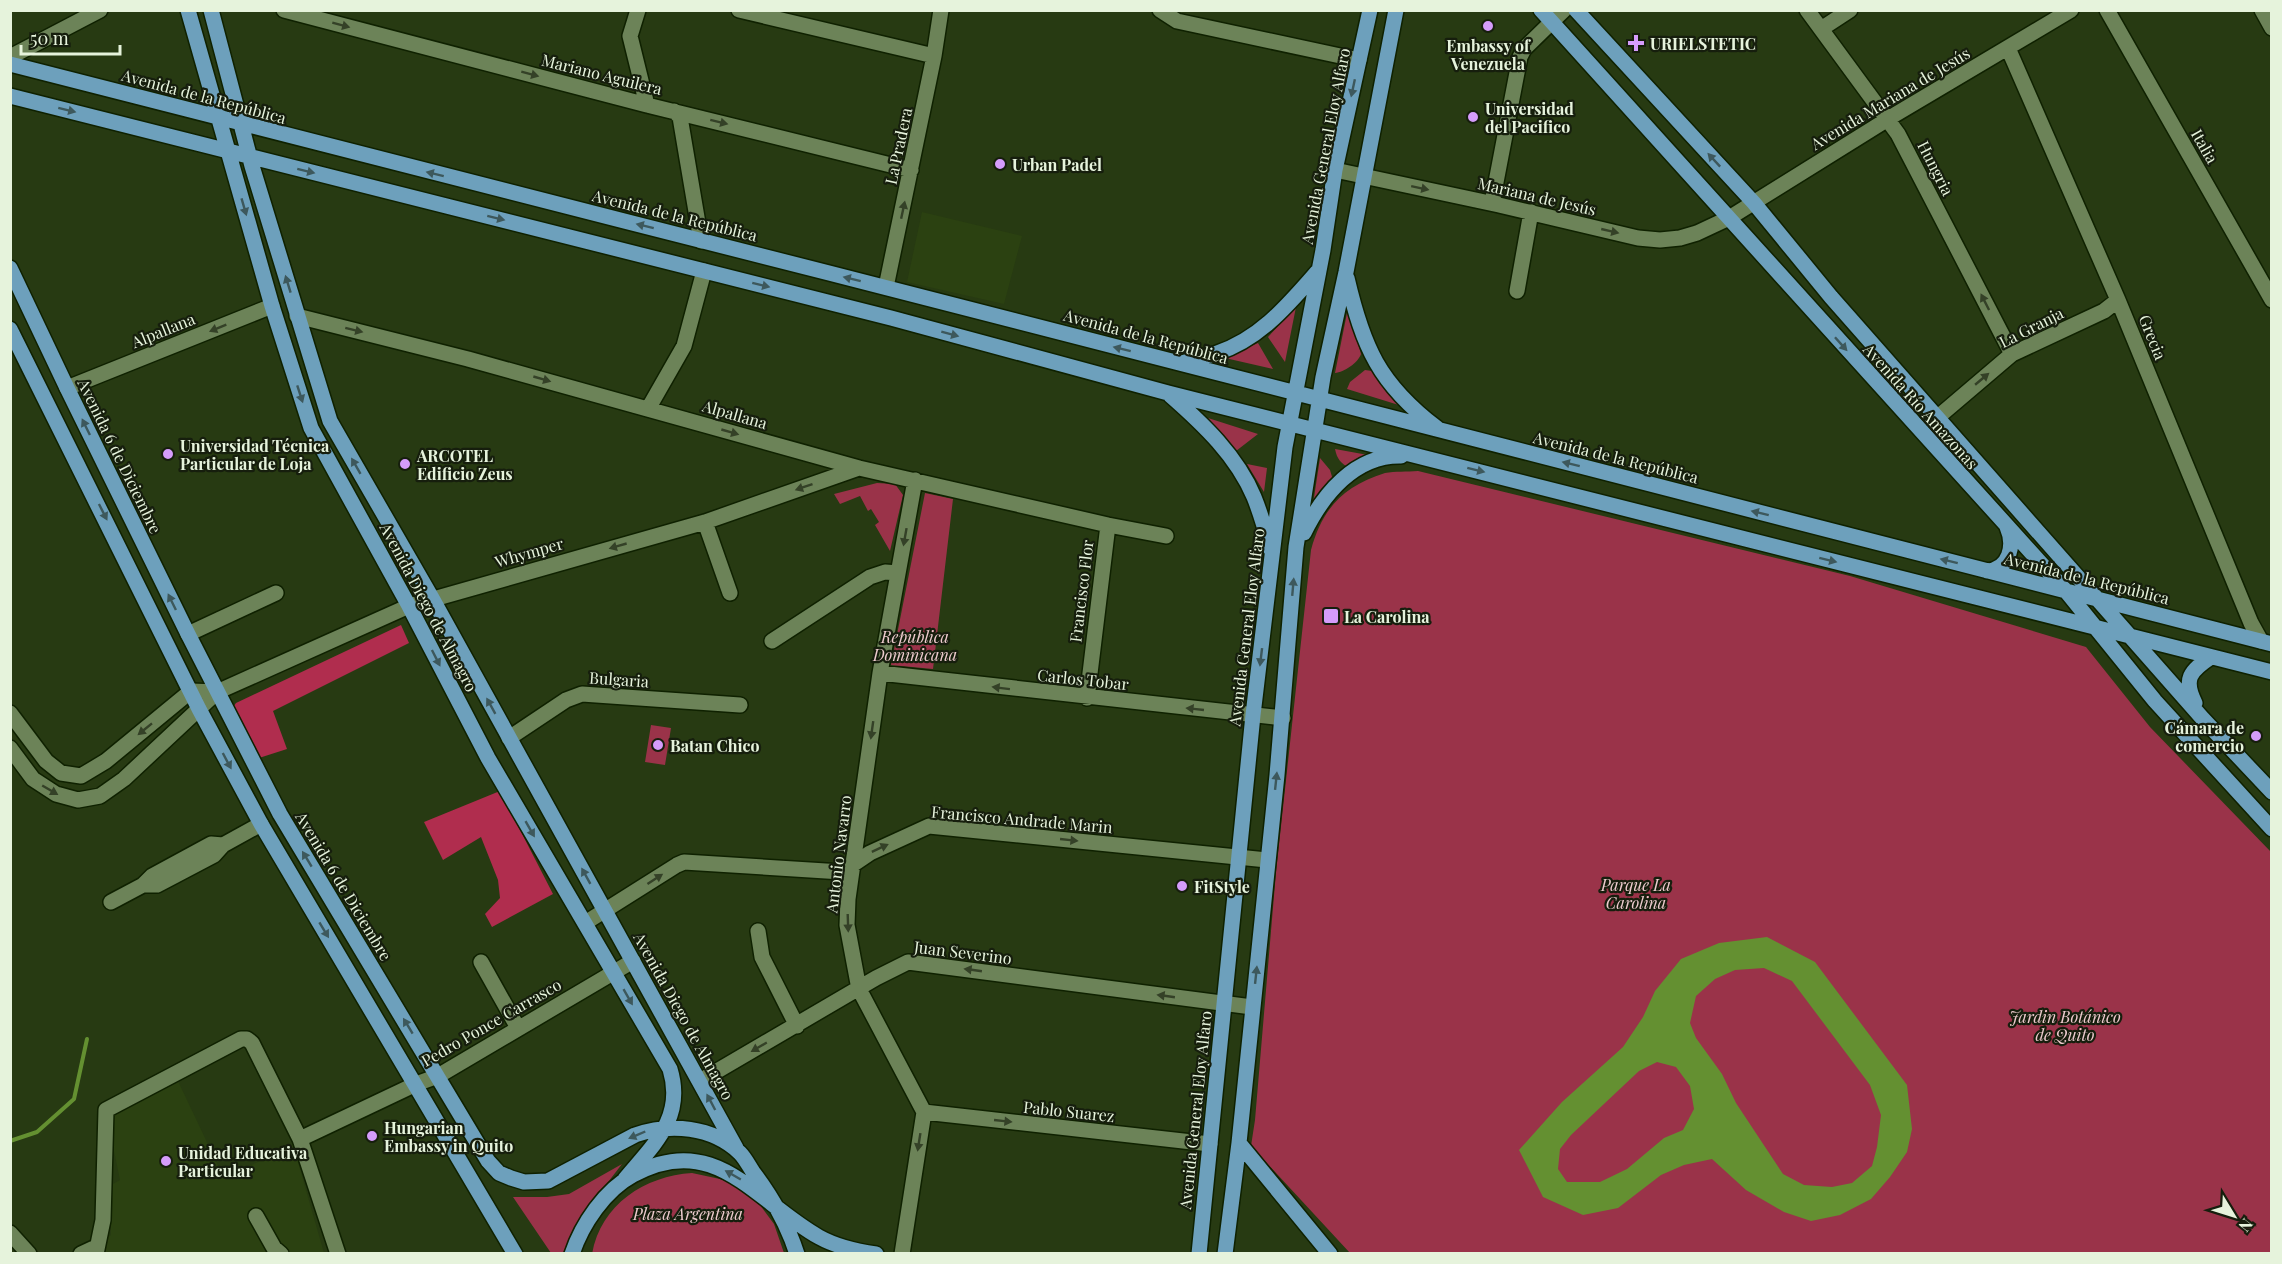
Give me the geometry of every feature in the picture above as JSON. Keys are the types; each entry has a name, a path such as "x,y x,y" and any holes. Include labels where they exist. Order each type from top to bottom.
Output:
{"main road":[{"name":"Avenida Diego de Almagro","path":"188,10 272,306 311,428 409,606 488,758 670,1069 674,1083 674,1100 671,1116 665,1128 625,1179 592,1215 572,1254"},
{"name":"Avenida Diego de Almagro","path":"211,10 250,156 330,421 432,598 740,1153"},
{"name":"Avenida General Eloy Alfaro","path":"1199,1254 1253,716 1291,419 1335,170 1370,10"},
{"path":"1225,1254 1239,1143 1283,718 1296,547 1314,429 1396,10"},
{"name":"Avenida Río Amazonas","path":"1576,10 1754,203 1831,297 2271,792"},
{"name":"Avenida Río Amazonas","path":"1546,16 2066,591 2155,700 2271,829"},
{"name":"Avenida de la República","path":"10,64 2266,643"},
{"path":"10,96 891,318 1168,393 1291,419 1311,413 1320,401"},
{"name":"Avenida 6 de Diciembre","path":"10,268 188,634 280,814 488,1161 499,1173 524,1182 548,1181 635,1135 665,1128 693,1129 723,1142 740,1153 779,1210 796,1254"},
{"path":"1178,363 1216,354 1236,346 1256,333 1291,302 1318,269"},
{"path":"1346,272 1356,319 1376,363 1393,387 1422,416 1443,432"},
{"path":"10,329 200,709 261,824 417,1084 515,1254"},
{"path":"1137,384 1177,386 1291,419 1314,429 2271,672"},
{"path":"1168,393 1209,431 1244,479 1254,496 1273,557"},
{"path":"1296,547 1312,516 1329,491 1358,467 1381,457 1419,456"},
{"path":"1987,571 2000,567 2009,554 2011,540 2005,524"},
{"path":"2203,718 2188,684 2196,668 2211,657"},
{"path":"1239,1143 1330,1254"},
{"path":"625,1179 660,1163 694,1161 730,1173 818,1237 850,1250 876,1254"}],"street":[{"path":"10,57 100,10"},
{"name":"Mariano Aguilera","path":"284,10 647,105 911,170"},
{"path":"638,10 630,36 647,105"},
{"path":"739,10 934,56"},
{"name":"La Pradera","path":"886,287 934,56 941,10"},
{"path":"1160,10 1177,21 1359,60"},
{"path":"1491,203 1520,57 1546,16 1564,10"},
{"name":"Hungria","path":"1807,10 1898,134 2012,354"},
{"path":"1821,29 1850,10"},
{"name":"Avenida Mariana de Jesús","path":"1729,218 2071,10"},
{"name":"Italia","path":"2107,10 2271,300"},
{"path":"2262,10 2271,28"},
{"name":"Grecia","path":"2008,48 2118,300 2251,623 2266,643"},
{"path":"674,111 680,117 701,241"},
{"name":"Mariana de Jesús","path":"1335,170 1491,203 1638,238 1660,240 1680,238 1729,218"},
{"path":"1516,291 1530,212"},
{"path":"648,409 684,346 704,271"},
{"name":"La Granja","path":"1938,417 2012,354 2104,311 2118,300"},
{"name":"Alpallana","path":"67,388 272,306"},
{"name":"Alpallana","path":"297,316 468,359 859,468 1108,525 1166,536"},
{"name":"Whymper","path":"10,748 33,779 56,794 78,800 100,796 124,779 217,692 409,606 705,522 859,468"},
{"name":"Antonio Navarro","path":"915,480 880,673 848,899 847,925 859,989 924,1112"},
{"path":"705,522 730,593"},
{"name":"Francisco Flor","path":"1087,698 1108,525"},
{"path":"772,641 870,577 885,572 898,573"},
{"path":"188,634 276,593"},
{"name":"Carlos Tobar","path":"880,673 1087,698 1283,718"},
{"path":"10,713 46,761 61,773 81,776 106,761 191,691"},
{"name":"Whymper","path":"191,691 217,692"},
{"name":"Bulgaria","path":"509,738 566,700 582,694 740,705"},
{"path":"111,902 143,885 156,885 195,865 214,855 223,845 261,824"},
{"name":"Francisco Andrade Marin","path":"585,923 677,864 684,862 842,872 870,853 929,826 1268,860"},
{"path":"758,931 762,957 797,1026"},
{"name":"Pedro Ponce Carrasco","path":"300,1139 438,1076 633,961"},
{"path":"481,962 518,1028"},
{"name":"Juan Severino","path":"700,1081 908,962 1252,1007"},
{"path":"91,1252 103,1220 106,1110 242,1039 247,1039 252,1042 300,1139 338,1254"},
{"path":"902,1254 924,1112"},
{"name":"Pablo Suarez","path":"924,1112 1210,1144"},
{"path":"256,1216 274,1248 281,1254"},
{"path":"10,1233 30,1254"}],"shaded area":[{"path":"922,212 1022,236 1004,304 907,282"},
{"path":"401,625 409,643 273,711 287,749 259,758 231,710 236,703"},
{"path":"500,791 553,894 492,927 485,914 500,898 498,880 481,837 443,860 424,822"},
{"path":"1767,937 1815,962 1907,1085 1912,1129 1907,1152 1890,1177 1871,1199 1840,1215 1811,1221 1784,1212 1746,1190 1712,1159 1684,1165 1661,1175 1618,1208 1583,1215 1543,1197 1519,1150 1562,1102 1623,1047 1643,1017 1655,991 1681,959 1719,943","holes":["1764,968 1792,981 1870,1085 1881,1115 1877,1147 1872,1166 1852,1183 1832,1187 1804,1185 1783,1174 1736,1103 1722,1074 1696,1038 1690,1023 1696,996 1715,979 1735,970","1657,1062 1676,1067 1690,1086 1694,1109 1683,1130 1664,1138 1627,1169 1600,1182 1567,1182 1558,1169 1560,1149 1571,1135 1639,1071"]},
{"name":"Unidad Educativa Particular","path":"177,1079 224,1178 293,1145 324,1253 100,1254 105,1239 111,1235 111,1185 120,1180 107,1117"}],"green space":[{"path":"1296,307 1285,362 1268,337"},
{"path":"1348,308 1361,354 1357,361 1335,373"},
{"path":"1258,343 1273,369 1225,358"},
{"path":"1365,370 1372,371 1402,406 1347,389 1350,382"},
{"path":"1208,418 1258,434 1236,451"},
{"path":"1335,449 1379,457 1350,468 1340,461"},
{"path":"1320,458 1330,470 1333,480 1313,504"},
{"path":"1247,464 1267,468 1264,492"},
{"name":"Parque La Carolina","path":"1418,471 1850,576 2086,647 2150,727 2271,852 2271,1253 1350,1253 1251,1146 1276,872 1311,550 1321,522 1336,501 1346,492 1370,478 1385,473"},
{"path":"877,483 895,484 903,495 890,551 875,525 879,522 871,509 868,511 860,496 840,504 834,494"},
{"name":"República Dominicana","path":"925,493 953,499 933,669 891,665"},
{"name":"Batan Chico","path":"651,725 671,728 665,765 645,762"},
{"path":"622,1164 578,1221 563,1253 551,1253 513,1197 547,1197 569,1194"},
{"name":"Plaza Argentina","path":"692,1173 734,1184 757,1201 774,1224 784,1253 592,1254 597,1236 605,1221 615,1207 628,1196 658,1180"}],"waterway":[{"path":"10,1141 37,1132 74,1099 87,1039"}],"place":[{"name":"Embassy of Venezuela","path":"1488,26"},
{"name":"URIELSTETIC","path":"1636,43"},
{"name":"Universidad del Pacifico","path":"1473,117"},
{"name":"Urban Padel","path":"1000,164"},
{"name":"Universidad Técnica Particular de Loja","path":"168,454"},
{"name":"ARCOTEL Edificio Zeus","path":"405,464"},
{"name":"La Carolina","path":"1331,616"},
{"name":"Cámara de comercio","path":"2256,736"},
{"name":"Batan Chico","path":"658,745"},
{"name":"FitStyle","path":"1182,886"},
{"name":"Hungarian Embassy in Quito","path":"372,1136"},
{"name":"Unidad Educativa Particular","path":"166,1161"}],"park label":[{"name":"Jardin Botánico de Quito","path":"2065,1025"}]}
